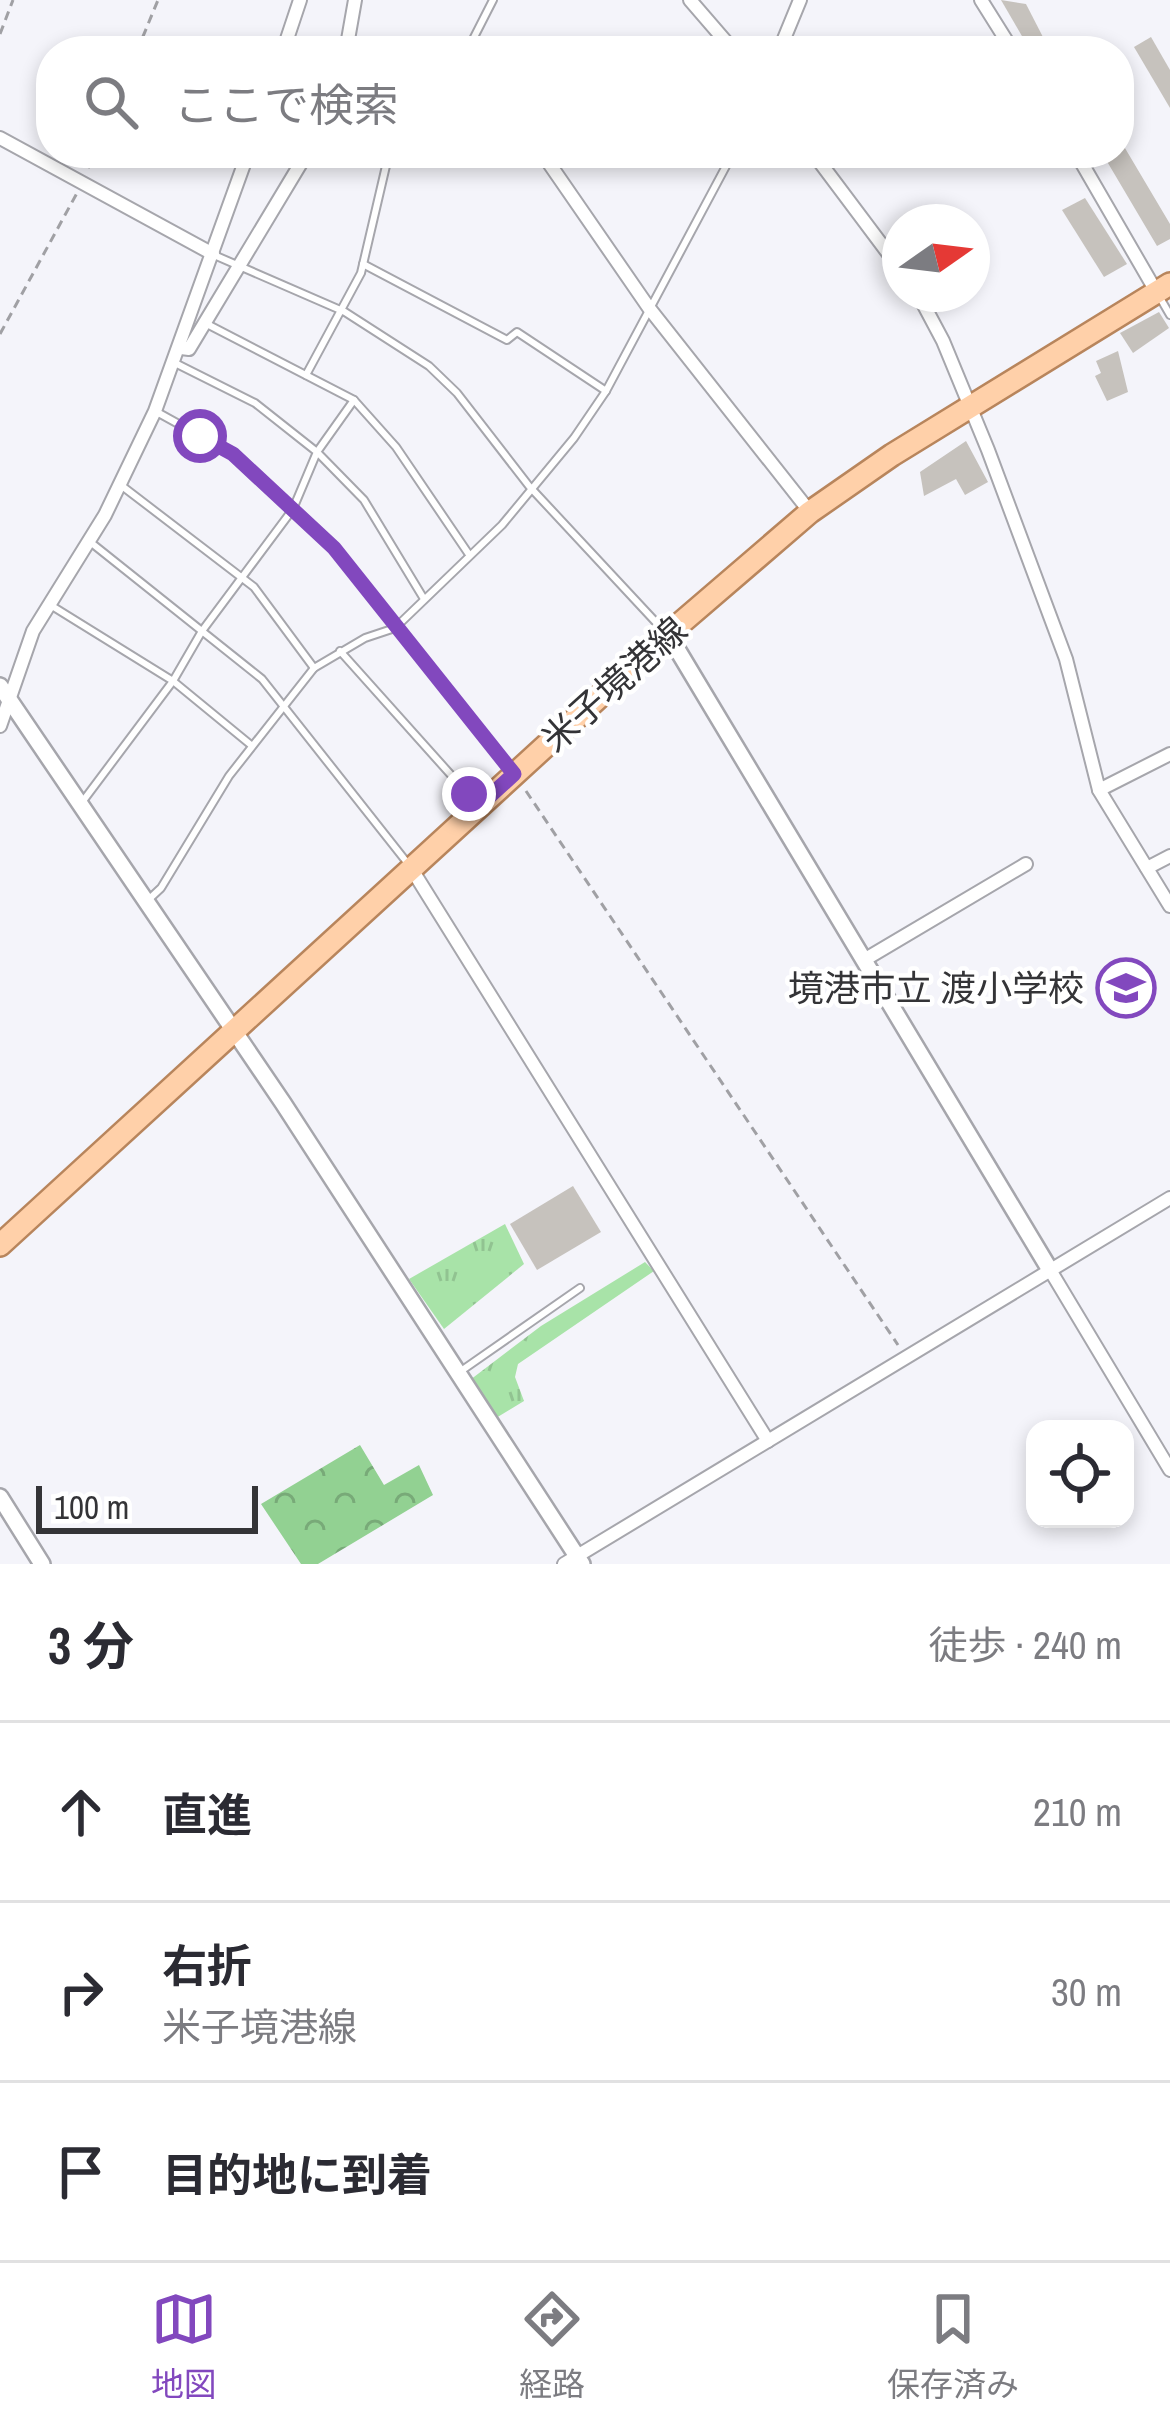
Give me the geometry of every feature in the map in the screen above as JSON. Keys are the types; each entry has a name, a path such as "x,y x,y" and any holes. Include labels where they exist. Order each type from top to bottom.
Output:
{"main road":[{"name":"米子境港線","path":"0,1245 668,634 810,512 970,406 1163,288"}],"street":[{"path":"288,36 301,0"},
{"path":"349,36 355,0"},
{"path":"690,0 721,36"},
{"path":"785,36 800,0"},
{"path":"981,0 1004,36"},
{"path":"0,138 36,158"},
{"path":"55,168 213,254"},
{"path":"0,726 5,692 49,604 120,484 182,348 243,168"},
{"path":"182,348 189,349 299,168"},
{"path":"552,168 649,308 810,512"},
{"path":"824,168 882,245"},
{"path":"1086,168 1163,288"},
{"path":"926,312 970,406 1066,659 1099,790 1170,907"},
{"path":"668,634 1170,1471"},
{"path":"5,692 232,1035 283,1103 574,1561 1170,1198"},
{"path":"1099,790 1170,754"},
{"path":"1147,868 1170,856"},
{"path":"864,960 1026,864"},
{"path":"411,868 768,1442"},
{"path":"0,1497 42,1564"}],"lane":[{"path":"475,36 493,0"},
{"path":"306,374 345,312 363,264 387,168"},
{"path":"144,904 160,888 251,745 314,668 340,651 395,628 502,525 529,486 574,438 606,391 725,168"},
{"path":"213,254 345,312 443,379 529,486 668,634"},
{"path":"363,264 507,340 517,332 606,391"},
{"path":"1163,288 1170,315"},
{"path":"205,323 354,400 396,447 468,553"},
{"path":"175,363 254,403 317,452 364,500 424,598"},
{"path":"80,806 293,509 317,452 354,400"},
{"path":"155,410 233,454 334,548 514,774"},
{"path":"120,484 245,579 314,668"},
{"path":"89,542 202,631 284,704 411,868"},
{"path":"49,604 173,681 251,745"},
{"path":"340,651 479,806"},
{"path":"458,1373 580,1288"}],"path":[{"path":"0,34 14,0"},
{"path":"143,36 158,0"},
{"path":"0,334 88,168"},
{"path":"514,774 907,1358"}],"green space":[{"path":"505,1224 524,1264 444,1329 409,1279"},
{"path":"645,1262 654,1271 518,1364 515,1377 524,1401 496,1418 470,1380 541,1326"},
{"path":"360,1445 384,1485 419,1465 433,1495 318,1564 301,1564 261,1504"}],"building":[{"path":"1001,0 1026,4 1042,36 1022,36"},
{"path":"1151,37 1170,70 1170,108 1134,47"},
{"path":"1134,163 1170,224 1170,239 1157,246 1111,168 1134,168"},
{"path":"1085,198 1127,264 1104,277 1062,210"},
{"path":"1159,312 1169,328 1133,353 1120,333"},
{"path":"1118,351 1128,392 1107,401 1095,376 1101,373 1096,361"},
{"path":"966,441 988,482 965,495 956,479 924,496 920,472"},
{"path":"573,1186 601,1232 537,1270 510,1224"}],"place":[{"name":"境港市立 渡小学校","path":"1126,988"}],"route":[{"path":"200,436 233,454 334,548 514,774 479,806 469,794"}]}
